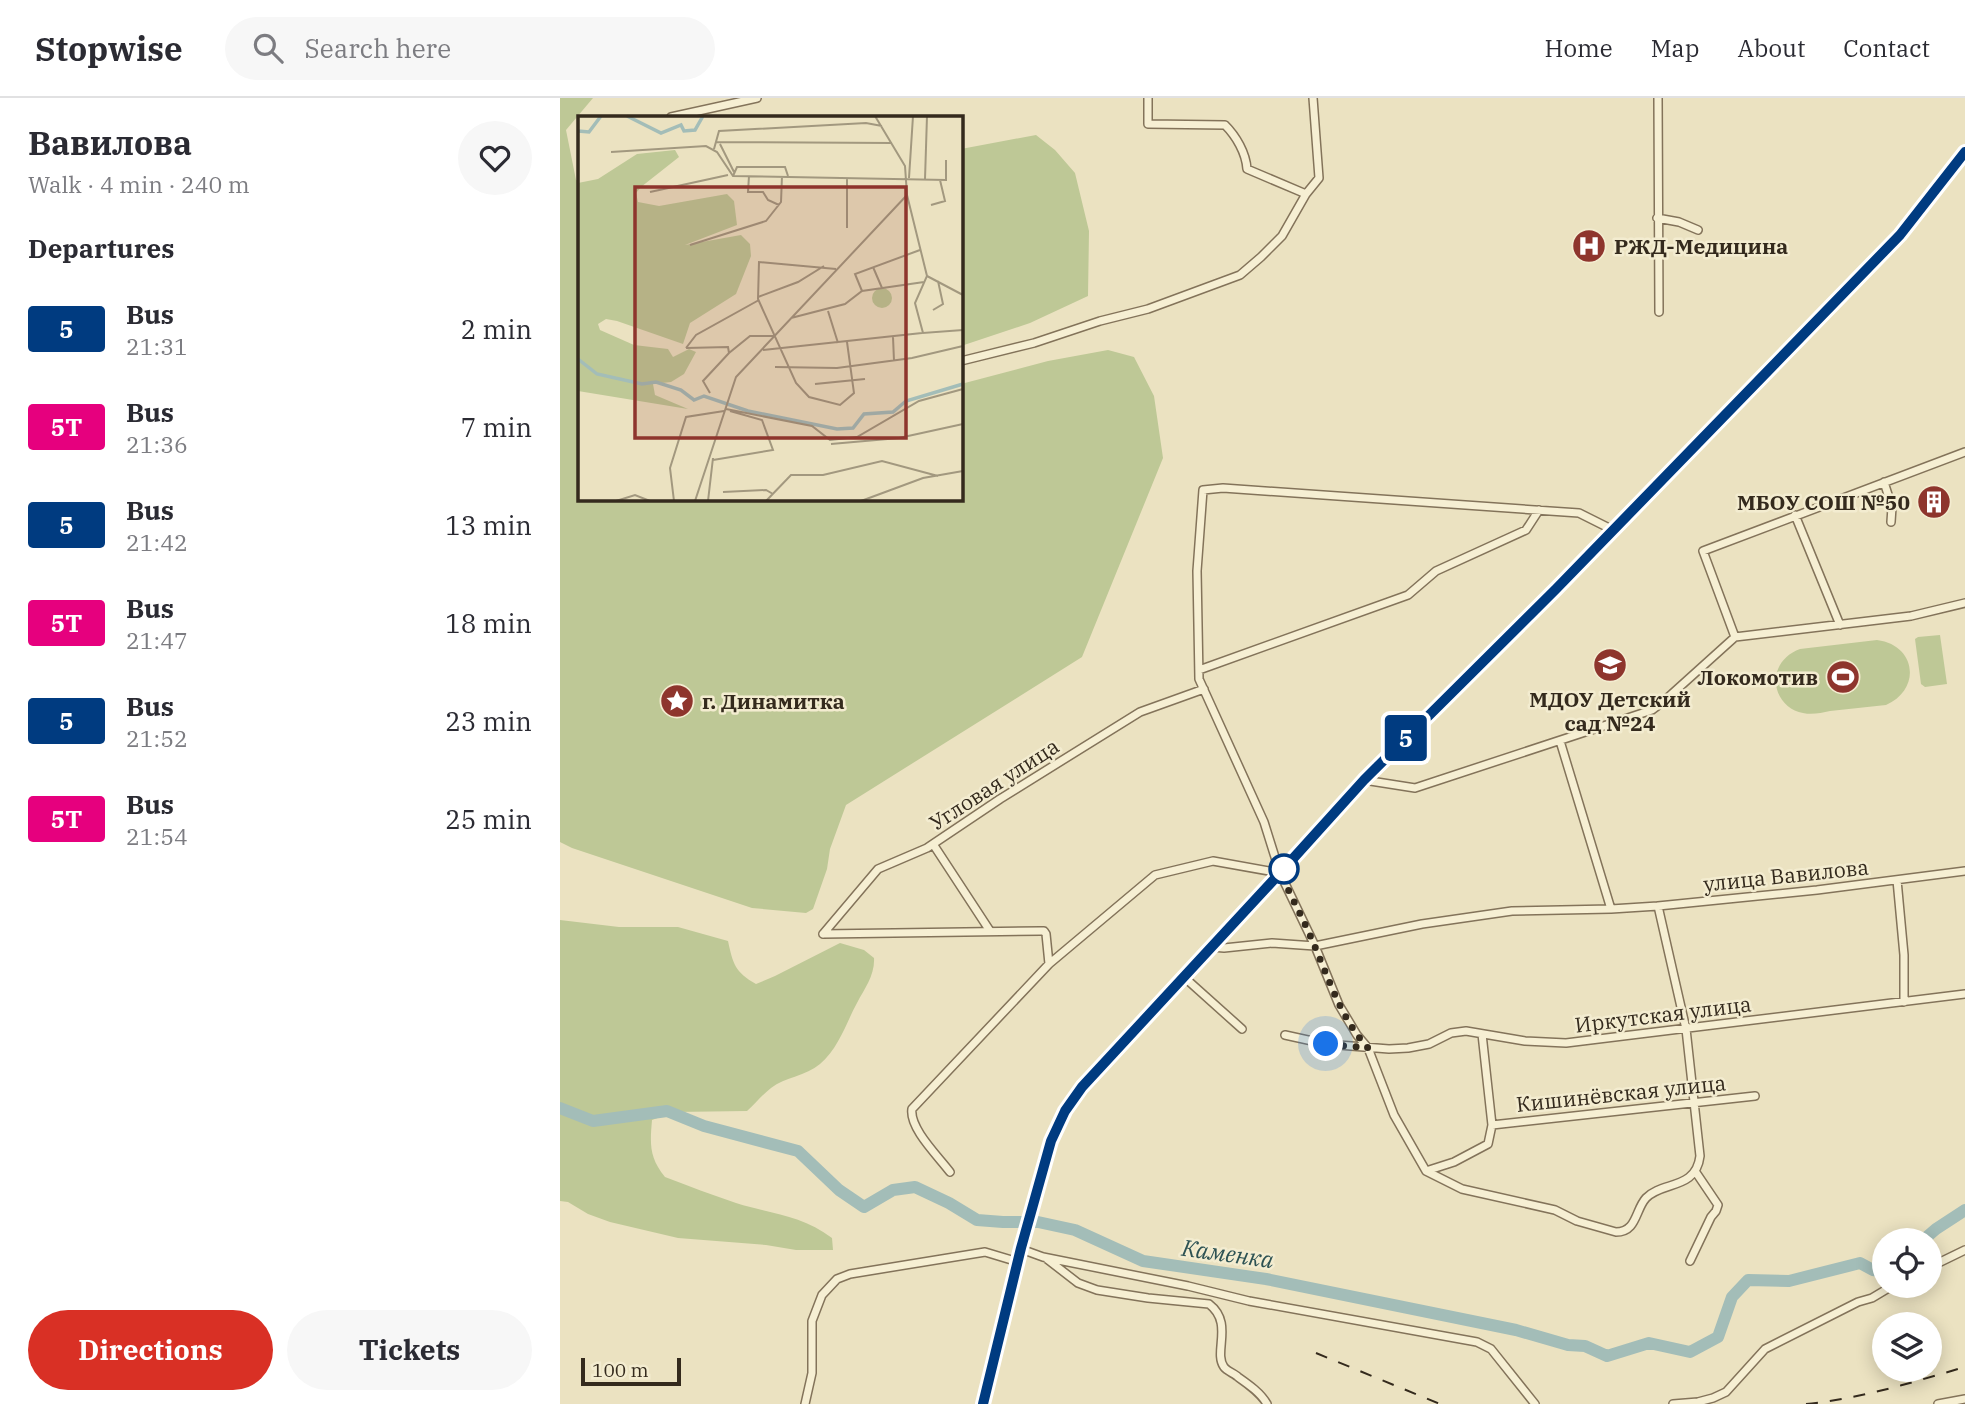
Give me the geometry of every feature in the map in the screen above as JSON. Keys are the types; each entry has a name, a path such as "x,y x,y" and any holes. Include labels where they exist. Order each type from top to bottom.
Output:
{"main road":[{"path":"983,1404 1051,1141 1065,1111 1082,1087 1364,780 1556,589 1900,235 1965,152"}],"street":[{"path":"676,116 757,98"},
{"path":"1148,98 1148,124 1225,125 1241,149 1247,169 1306,194"},
{"path":"962,361 1034,343 1100,321 1148,309 1240,275 1282,236 1318,178 1314,98"},
{"path":"1658,98 1659,312"},
{"path":"1657,218 1679,222 1698,230"},
{"path":"1735,638 1703,551 1965,452"},
{"path":"1884,482 1892,507 1891,522"},
{"path":"1613,530 1579,513 1223,488 1203,490 1197,572 1199,679 1264,822 1280,873 1315,946 1339,1005 1356,1035 1368,1048 1394,1115 1426,1171 1462,1189 1555,1210 1577,1221 1622,1232 1632,1226 1648,1196 1681,1182 1695,1171 1700,1156 1686,1029 1658,906"},
{"path":"1199,670 1408,595 1436,572 1526,530 1539,510"},
{"path":"1795,515 1840,625"},
{"path":"1364,780 1415,788 1652,709 1735,638 1912,616 1965,603"},
{"name":"Угловая улица","path":"990,931 823,934 878,869 927,848 1140,712 1203,689"},
{"path":"1560,741 1611,909"},
{"path":"933,844 990,931 1044,931 1049,964"},
{"path":"950,1172 917,1130 911,1115 912,1109 1049,964 1155,875 1213,862 1280,873"},
{"name":"улица Вавилова","path":"1212,947 1272,943 1315,946 1422,924 1512,911 1658,906 1965,871"},
{"path":"1897,880 1904,954 1904,1002"},
{"path":"1184,977 1242,1029"},
{"name":"Иркутская улица","path":"1285,1035 1326,1044 1368,1048 1408,1048 1429,1044 1451,1032 1466,1031 1525,1041 1566,1043 1965,994"},
{"path":"1426,1171 1454,1162 1488,1144 1492,1125 1482,1034"},
{"name":"Кишинёвская улица","path":"1492,1125 1755,1096"},
{"path":"1690,1261 1718,1205 1695,1171"},
{"path":"1023,1243 1079,1283 1097,1290 1209,1304 1216,1310 1222,1324 1221,1356 1224,1367 1267,1404"},
{"path":"1942,1261 1965,1250"},
{"path":"804,1404 812,1373 812,1321 822,1295 837,1279 850,1274 985,1252 1018,1262"},
{"path":"1044,1257 1249,1301 1477,1342 1491,1349 1535,1404"},
{"path":"1673,1404 1698,1402 1726,1392 1765,1349 1858,1302 1872,1298"},
{"path":"1938,1404 1965,1399"}],"green space":[{"path":"560,98 593,98 566,130 578,181 578,500 962,500 962,384 1048,361 1108,350 1134,357 1154,396 1163,458 1082,657 846,805 813,909 806,913 752,908 560,842"},
{"path":"1036,135 1055,150 1075,173 1089,231 1088,296 1030,323 962,346 962,149"},
{"path":"1940,635 1947,684 1925,687 1921,684 1915,639"},
{"name":"Локомотив","path":"1877,640 1900,650 1910,668 1905,689 1898,698 1886,705 1806,714 1786,705 1779,695 1777,672 1787,656 1795,651"},
{"path":"560,920 619,927 678,927 728,941 736,967 756,984 840,943 864,950 874,958 873,970 866,987 837,1043 820,1064 777,1084 747,1111 674,1112 652,1120 652,1150 665,1177 736,1203 809,1224 832,1238 833,1250 796,1250 678,1238 610,1222 588,1214 568,1202 560,1201"}],"waterway":[{"name":"Каменка","path":"560,1108 593,1121 667,1111 704,1126 798,1151 839,1190 864,1207 893,1190 915,1187 977,1220 1038,1222 1075,1230 1143,1261 1266,1279 1516,1330 1568,1345 1585,1346 1607,1356 1649,1343 1690,1352 1718,1337 1732,1297 1748,1280 1789,1281 1860,1263 1872,1269"},
{"name":"Каменка","path":"1938,1228 1965,1210"}],"railway":[{"path":"1316,1353 1440,1404"},
{"path":"1806,1404 1866,1394 1965,1367"}],"bus line":[{"name":"5","path":"983,1404 1021,1248 1051,1141 1065,1111 1082,1087 1364,780 1556,589 1900,235 1965,152"}],"place":[{"name":"РЖД-Медицина","path":"1589,246"},
{"name":"МБОУ СОШ №50","path":"1934,502"},
{"name":"МДОУ Детский сад №24","path":"1610,665"},
{"name":"Локомотив","path":"1843,677"},
{"name":"г. Динамитка","path":"677,701"}],"route":[{"path":"1284,869 1280,873 1315,946 1339,1005 1356,1035 1368,1048 1326,1044"}]}
